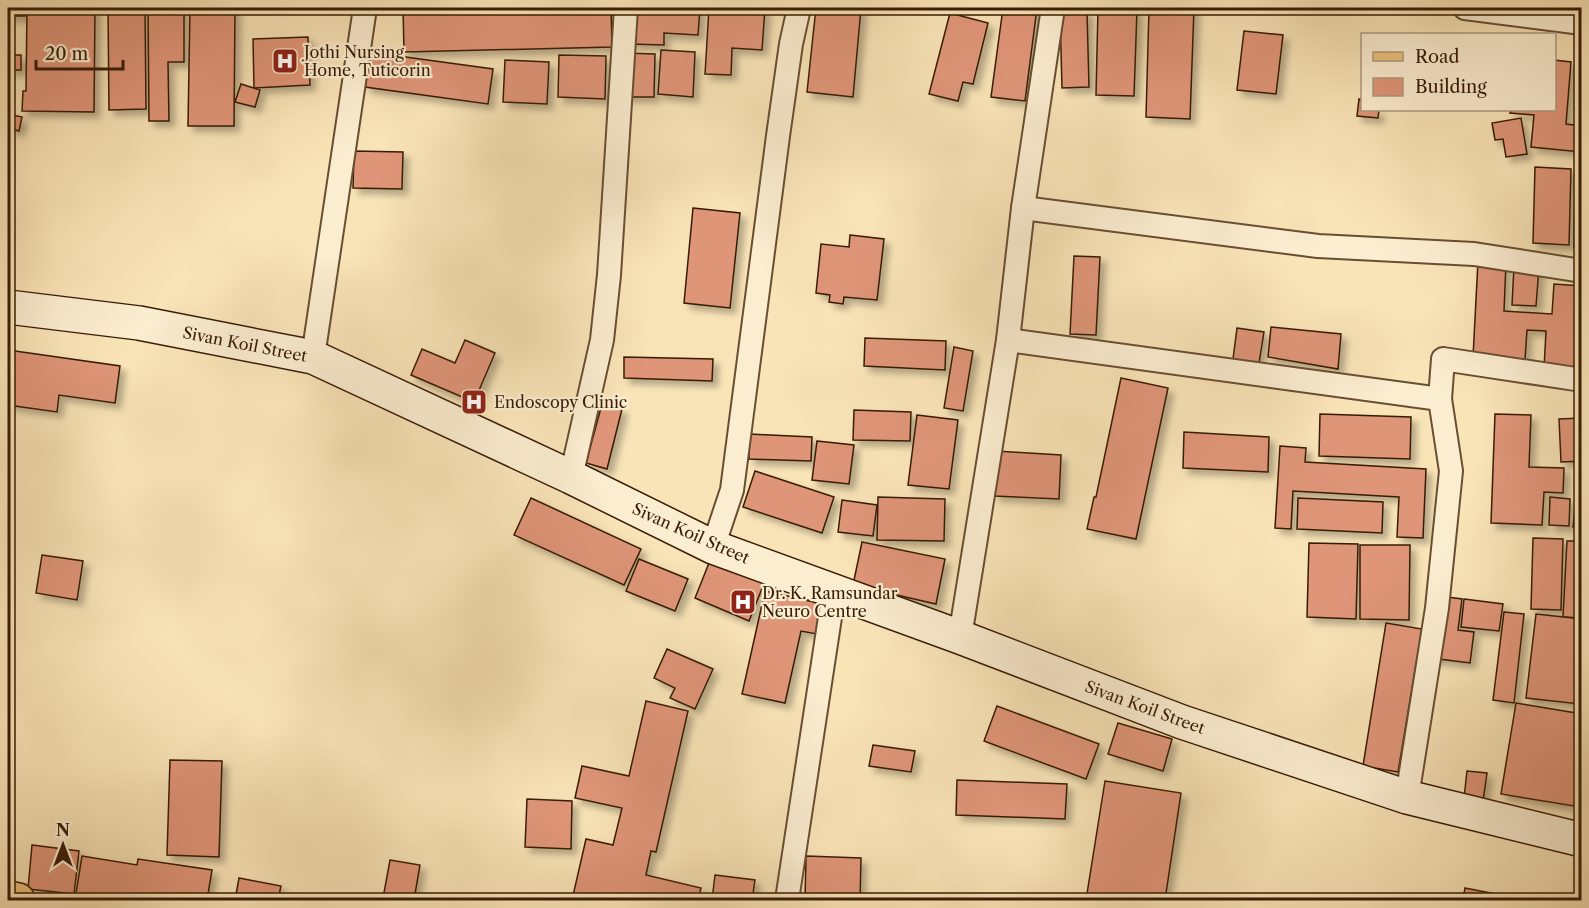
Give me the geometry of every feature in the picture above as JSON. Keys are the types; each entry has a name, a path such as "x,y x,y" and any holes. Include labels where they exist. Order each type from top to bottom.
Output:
{"main road":[{"path":"8,898 18,900"}],"street":[{"path":"313,357 365,8"},
{"path":"571,477 602,340 609,275 626,8"},
{"path":"713,547 732,490 778,136 799,8"},
{"path":"960,637 1008,340 1023,208 1053,8"},
{"path":"1465,8 1581,23"},
{"path":"1023,208 1318,246 1474,254 1581,271"},
{"name":"Sivan Koil Street","path":"8,307 139,323 313,357 571,477 713,547 960,637 1182,722 1407,797 1581,840"},
{"path":"1008,340 1440,399"},
{"path":"1407,797 1437,608 1451,471 1440,399 1443,359 1581,380"},
{"path":"787,900 834,591"}],"building":[{"path":"8,8 25,8 25,16 8,16"},
{"path":"27,8 95,8 94,112 22,111 23,91 26,91"},
{"path":"108,8 145,8 146,109 109,110"},
{"path":"148,8 184,8 184,62 168,62 169,121 149,121"},
{"path":"190,8 235,8 234,126 188,126"},
{"path":"403,8 611,8 612,47 404,52"},
{"path":"631,8 700,8 698,35 664,33 664,45 630,44"},
{"path":"709,8 765,8 762,50 732,48 731,75 705,74"},
{"path":"816,8 861,8 853,97 807,92"},
{"path":"1003,8 1037,8 1025,101 991,97"},
{"path":"1098,8 1137,9 1134,96 1096,95"},
{"path":"1149,8 1194,8 1190,119 1146,117"},
{"path":"1087,11 1089,87 1062,88 1060,12"},
{"path":"950,13 988,23 973,84 963,82 958,101 929,94"},
{"path":"1244,31 1283,35 1276,94 1237,90"},
{"path":"308,37 310,85 254,88 253,39"},
{"path":"661,50 695,52 693,97 658,94"},
{"path":"369,52 493,69 488,104 365,87"},
{"path":"624,53 655,54 654,97 624,97"},
{"path":"8,55 21,55 21,70 8,70"},
{"path":"559,55 606,56 605,99 558,97"},
{"path":"505,60 549,62 547,104 503,102"},
{"path":"1556,60 1571,62 1566,124 1582,126 1581,152 1531,147 1534,115 1510,113 1511,111 1556,111"},
{"path":"241,84 260,90 255,107 235,102"},
{"path":"1359,99 1361,100 1361,111 1379,111 1378,118 1357,116"},
{"path":"8,114 22,117 19,131 8,128"},
{"path":"1521,118 1527,154 1506,157 1503,139 1495,140 1492,123"},
{"path":"354,151 403,152 402,189 353,188"},
{"path":"1535,167 1571,169 1569,245 1533,243"},
{"path":"1575,174 1582,174 1582,247 1574,247"},
{"path":"693,208 740,213 730,308 684,303"},
{"path":"850,235 884,239 877,300 844,297 843,304 829,302 830,295 816,293 821,244 849,247"},
{"path":"1074,256 1100,257 1096,335 1070,334"},
{"path":"1478,261 1506,263 1504,311 1552,314 1554,284 1582,286 1582,325 1577,325 1574,371 1544,369 1546,331 1527,330 1525,360 1473,357"},
{"path":"1514,266 1539,267 1536,306 1512,305"},
{"path":"1271,327 1341,334 1338,369 1268,357"},
{"path":"1237,328 1264,332 1259,363 1233,359"},
{"path":"865,338 946,341 945,370 864,366"},
{"path":"465,340 495,353 474,402 411,375 422,349 455,363"},
{"path":"954,347 973,351 963,411 944,408"},
{"path":"8,350 120,366 115,403 59,395 57,412 8,405"},
{"path":"624,357 713,359 712,381 624,378"},
{"path":"1121,378 1168,388 1136,539 1087,529"},
{"path":"602,404 622,409 607,469 586,463"},
{"path":"854,410 911,412 910,441 853,440"},
{"path":"1320,414 1411,417 1410,459 1319,456"},
{"path":"1495,414 1531,415 1529,467 1564,468 1563,493 1544,492 1542,525 1491,523"},
{"path":"917,415 958,420 949,489 908,485"},
{"path":"1582,418 1582,461 1561,462 1559,419"},
{"path":"1184,432 1269,437 1268,472 1183,468"},
{"path":"749,434 812,437 811,461 749,459"},
{"path":"817,441 854,445 849,484 812,480"},
{"path":"1280,446 1306,448 1305,462 1426,469 1423,538 1397,537 1399,497 1293,491 1291,529 1275,528"},
{"path":"996,451 1061,455 1059,499 994,496"},
{"path":"1579,470 1582,470 1582,528 1573,527"},
{"path":"755,471 834,497 822,533 743,507"},
{"path":"878,497 945,499 944,541 877,540"},
{"path":"1550,497 1570,499 1569,526 1549,525"},
{"path":"531,498 641,549 624,585 514,535"},
{"path":"1298,498 1383,502 1382,533 1297,529"},
{"path":"842,500 877,505 873,536 838,532"},
{"path":"1533,538 1563,539 1561,610 1531,609"},
{"path":"1567,541 1582,541 1582,618 1563,617"},
{"path":"862,542 945,559 936,604 853,585"},
{"path":"1309,543 1358,544 1356,619 1307,617"},
{"path":"1360,545 1410,545 1409,620 1360,619"},
{"path":"42,555 83,561 77,600 36,593"},
{"path":"711,558 765,581 749,621 695,598"},
{"path":"639,559 688,579 675,611 626,591"},
{"path":"765,591 823,604 817,634 801,631 785,703 742,694"},
{"path":"1439,596 1462,599 1458,630 1474,632 1470,663 1431,658"},
{"path":"1464,599 1503,604 1499,631 1461,627"},
{"path":"1504,612 1524,614 1514,703 1493,700"},
{"path":"1536,614 1582,619 1580,704 1526,698"},
{"path":"1386,623 1422,629 1398,772 1363,766"},
{"path":"667,649 713,669 695,709 670,698 675,688 654,678"},
{"path":"646,701 688,711 656,852 651,851 646,875 701,888 698,900 572,900 586,839 613,845 622,808 575,798 582,766 629,776"},
{"path":"1516,703 1582,714 1582,759 1574,806 1501,794"},
{"path":"997,706 1099,744 1086,779 984,741"},
{"path":"1118,723 1172,739 1163,771 1108,754"},
{"path":"873,745 915,751 911,772 869,766"},
{"path":"170,760 222,761 219,857 167,855"},
{"path":"1467,771 1487,773 1483,801 1464,798"},
{"path":"957,780 1067,784 1065,819 956,815"},
{"path":"1105,781 1181,793 1165,900 1086,900"},
{"path":"527,799 572,801 571,849 525,847"},
{"path":"32,845 79,851 74,894 28,889"},
{"path":"82,856 137,865 138,859 212,870 207,900 75,900"},
{"path":"806,856 861,858 860,900 805,900"},
{"path":"390,860 420,865 414,900 383,898"},
{"path":"715,875 755,880 752,900 712,900"},
{"path":"239,878 281,886 278,900 235,900"},
{"path":"1465,888 1527,900 1463,900"}],"place":[{"name":"Jothi Nursing Home, Tuticorin","path":"285,61"},
{"name":"Endoscopy Clinic","path":"474,402"},
{"name":"Dr. K. Ramsundar Neuro Centre","path":"743,602"}]}
